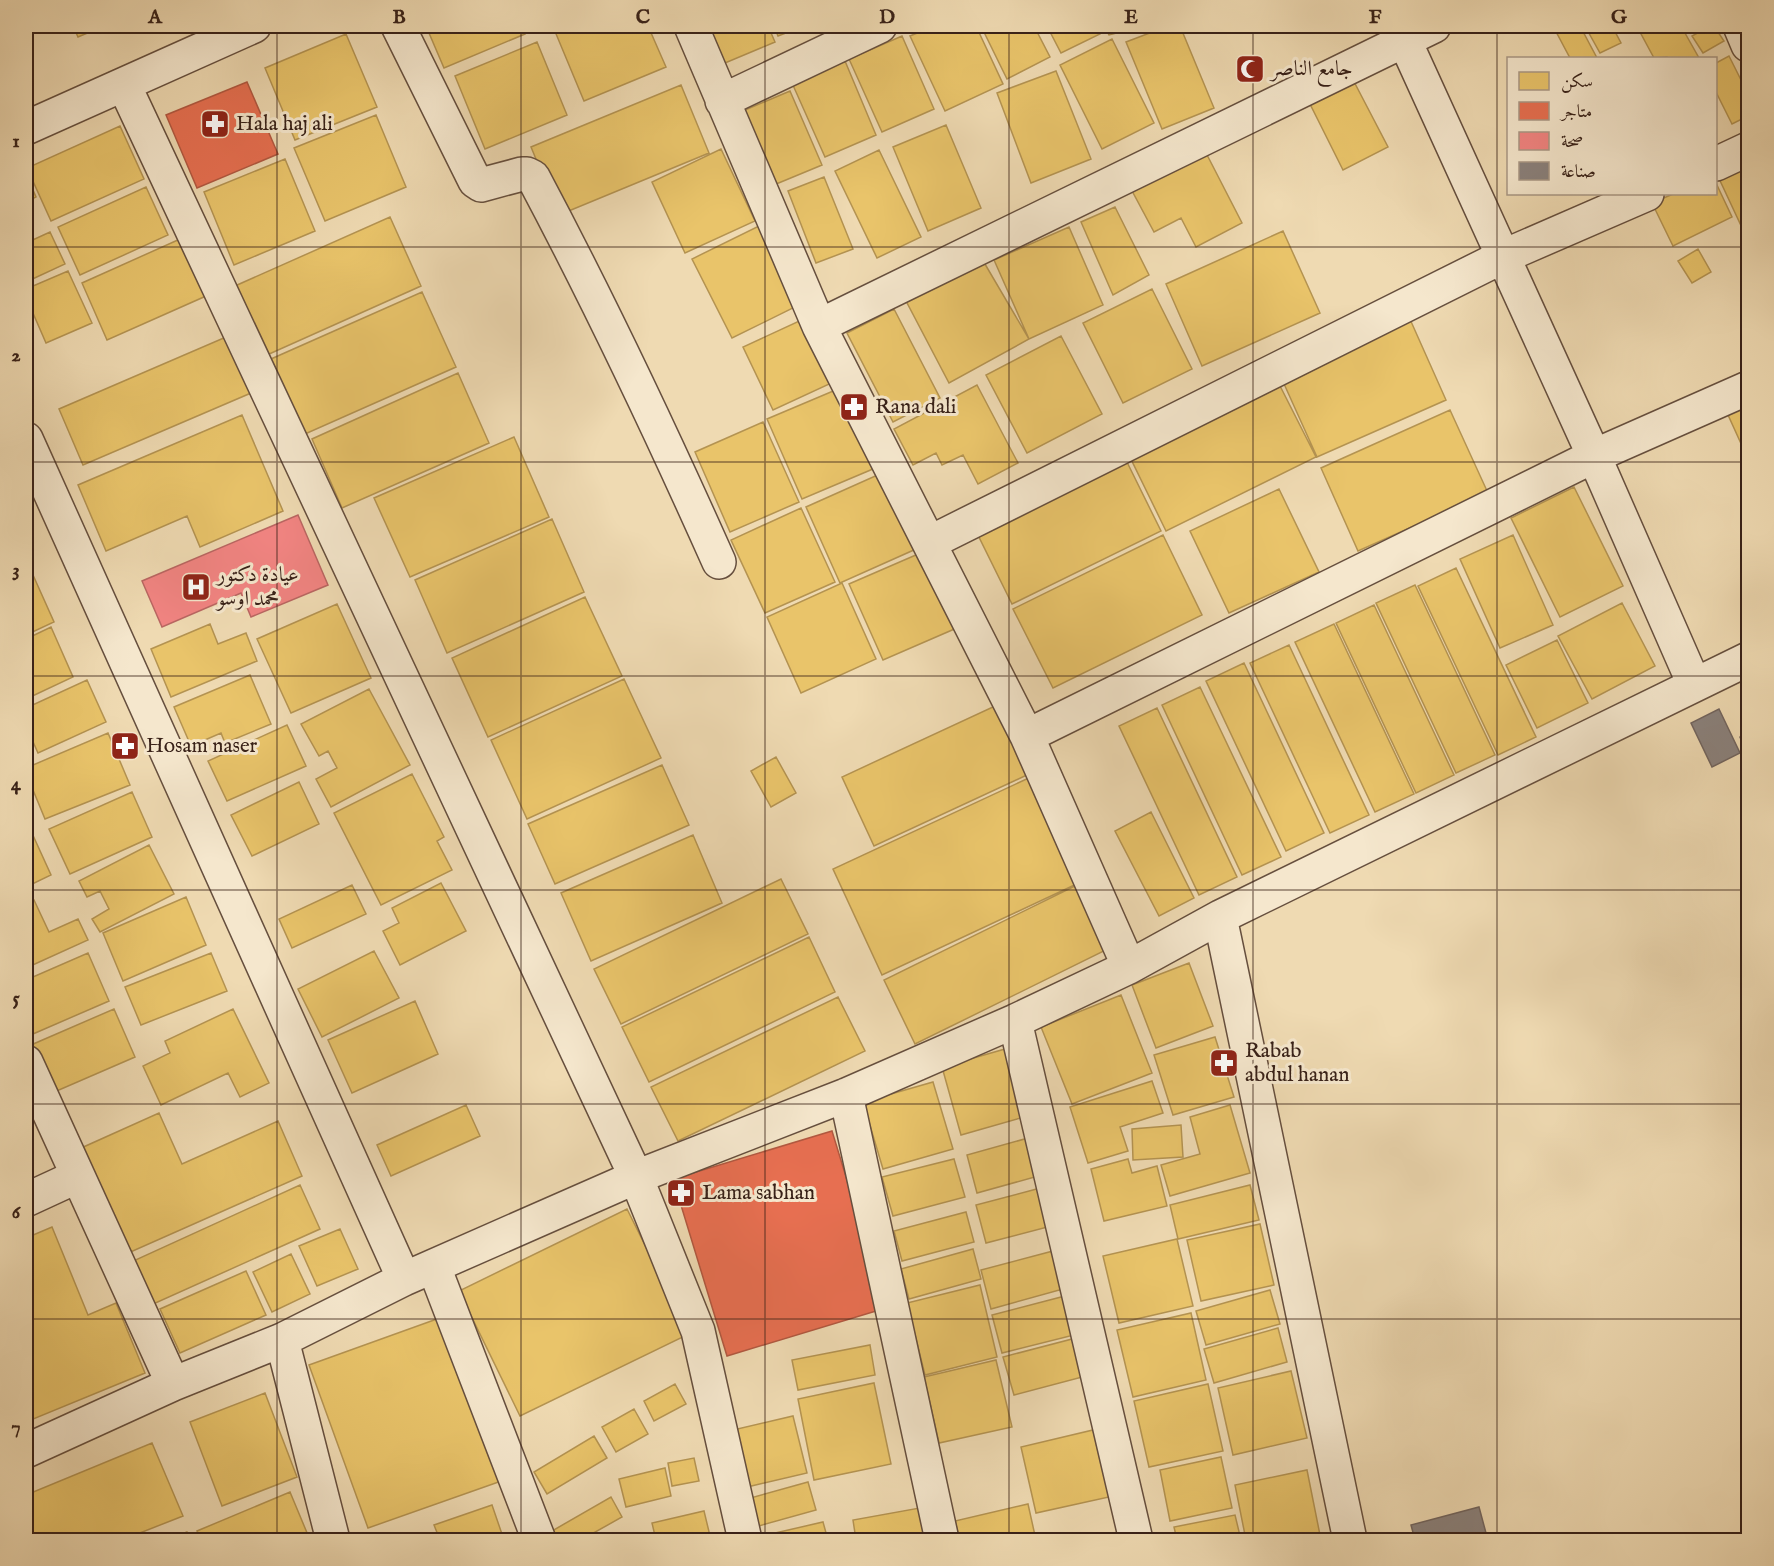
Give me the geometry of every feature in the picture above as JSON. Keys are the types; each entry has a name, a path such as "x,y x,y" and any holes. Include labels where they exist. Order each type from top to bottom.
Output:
{"street":[{"path":"26,128 254,26"},
{"path":"398,26 476,181 481,185 522,174 533,177 667,446 719,562"},
{"path":"691,26 819,326 1027,736 1129,967"},
{"path":"722,101 880,26"},
{"path":"819,326 1401,32 1434,26"},
{"path":"1740,26 1749,45"},
{"path":"1401,32 1594,456 1694,684"},
{"path":"124,85 636,1177 698,1331 745,1540"},
{"path":"1717,164 1749,149"},
{"path":"929,543 1502,257 1645,195"},
{"path":"1027,736 1594,456 1749,388"},
{"path":"26,439 404,1279"},
{"path":"26,1451 173,1384 282,1340 404,1279 636,1177 846,1095 1015,1021 1129,967 1220,917 1749,659"},
{"path":"1220,917 1350,1540"},
{"path":"1015,1021 1136,1540"},
{"path":"26,1062 173,1384"},
{"path":"846,1095 942,1540"},
{"path":"26,1200 78,1176"},
{"path":"434,1267 539,1540"},
{"path":"282,1340 333,1540"}],"building: سكن":[{"path":"73,26 104,26 78,37"},
{"path":"426,26 522,26 525,34 444,68"},
{"path":"562,26 648,26 666,67 584,101 554,29"},
{"path":"709,26 768,26 775,42 725,63"},
{"path":"774,26 804,26 778,36"},
{"path":"934,26 976,26 1003,84 945,111 910,36"},
{"path":"981,26 1034,26 1050,57 1007,79"},
{"path":"1047,26 1096,26 1100,34 1061,53"},
{"path":"1104,26 1145,26 1109,35"},
{"path":"1168,26 1180,26 1214,108 1162,129 1126,42"},
{"path":"1553,26 1580,26 1596,57 1569,57"},
{"path":"1585,26 1612,26 1621,43 1600,53"},
{"path":"1652,26 1681,26 1698,57 1653,57 1640,32"},
{"path":"1714,26 1724,41 1703,53 1692,36"},
{"path":"346,34 377,107 295,140 265,68"},
{"path":"902,36 934,109 882,132 849,59"},
{"path":"1112,39 1154,123 1102,149 1060,65"},
{"path":"537,42 567,115 485,149 455,76"},
{"path":"1729,56 1748,94 1748,116 1732,124 1717,94 1717,62"},
{"path":"845,61 876,135 825,157 792,83"},
{"path":"1056,71 1091,159 1031,183 997,93"},
{"path":"1350,74 1388,147 1343,170 1306,96"},
{"path":"681,85 709,153 559,215 531,147"},
{"path":"790,91 822,165 769,187 738,113"},
{"path":"376,115 406,187 325,221 294,148"},
{"path":"946,125 981,208 928,231 893,147"},
{"path":"120,126 144,179 51,221 27,168"},
{"path":"721,149 755,221 685,253 652,182"},
{"path":"1204,149 1242,223 1196,247 1181,218 1154,232 1130,187"},
{"path":"879,150 921,237 877,258 835,171"},
{"path":"1748,156 1748,230 1744,232 1717,174 1717,172"},
{"path":"285,159 315,231 234,265 204,192"},
{"path":"26,174 36,197 26,202"},
{"path":"824,177 853,249 816,263 788,191"},
{"path":"1717,185 1732,217 1673,246 1652,203 1671,195 1717,195"},
{"path":"146,187 168,235 80,275 58,227"},
{"path":"1115,207 1149,275 1113,295 1081,222"},
{"path":"390,217 421,286 267,355 235,286"},
{"path":"761,225 801,304 732,338 692,259"},
{"path":"1069,227 1103,305 1029,339 994,260"},
{"path":"1283,231 1320,313 1202,366 1166,284"},
{"path":"50,232 65,264 26,282 26,243"},
{"path":"180,239 206,296 107,340 82,283"},
{"path":"1698,249 1711,272 1692,283 1678,261"},
{"path":"982,259 1029,339 949,383 905,299"},
{"path":"68,271 92,323 46,343 26,297 26,289"},
{"path":"1152,289 1192,369 1123,403 1083,323"},
{"path":"422,292 456,367 305,434 271,359"},
{"path":"894,309 940,398 893,422 847,333"},
{"path":"808,317 838,380 773,410 743,347"},
{"path":"1409,317 1446,400 1317,457 1280,375"},
{"path":"1061,336 1102,414 1027,453 986,375"},
{"path":"226,337 251,393 83,465 59,409"},
{"path":"458,373 489,443 342,508 312,439"},
{"path":"1276,378 1316,457 1166,531 1127,451"},
{"path":"977,385 1018,463 978,484 963,455 942,465 936,453 913,465 894,429"},
{"path":"845,386 880,466 802,499 767,419"},
{"path":"1748,395 1748,459 1724,406"},
{"path":"1450,410 1488,493 1358,551 1321,468"},
{"path":"242,415 283,511 200,547 187,516 106,551 78,485"},
{"path":"763,422 799,502 730,532 695,452"},
{"path":"514,437 549,517 410,577 374,498"},
{"path":"1122,452 1161,531 1012,604 973,525"},
{"path":"882,473 916,549 840,583 806,507"},
{"path":"1574,487 1623,586 1560,617 1511,518"},
{"path":"1279,489 1319,572 1229,613 1190,531"},
{"path":"801,508 835,582 765,613 731,540"},
{"path":"552,519 584,592 447,653 415,580"},
{"path":"1163,535 1202,615 1053,688 1013,609"},
{"path":"1513,535 1553,625 1500,648 1460,559"},
{"path":"925,551 959,627 883,660 849,584"},
{"path":"1456,568 1536,737 1498,755 1418,586"},
{"path":"33,575 54,622 26,635 26,579"},
{"path":"842,583 876,659 801,693 767,617"},
{"path":"1415,585 1495,755 1456,773 1376,603"},
{"path":"585,597 622,676 488,737 452,658"},
{"path":"1622,603 1655,666 1592,699 1558,636"},
{"path":"337,604 371,678 291,713 257,639"},
{"path":"1374,605 1454,775 1416,793 1336,623"},
{"path":"210,624 218,644 246,633 257,661 171,697 151,649"},
{"path":"1334,624 1414,794 1375,812 1295,642"},
{"path":"51,627 73,677 26,699 26,639"},
{"path":"1557,640 1588,703 1537,728 1506,665"},
{"path":"1289,645 1369,815 1330,833 1250,663"},
{"path":"1244,663 1324,833 1286,851 1206,681"},
{"path":"250,675 271,724 225,743 221,733 191,746 174,707"},
{"path":"624,679 661,758 527,819 491,740"},
{"path":"87,680 106,722 38,753 26,726 26,708"},
{"path":"1200,687 1281,857 1242,875 1162,705"},
{"path":"369,689 410,765 331,807 316,779 337,768 328,751 319,756 301,724"},
{"path":"995,706 1027,775 874,846 842,777"},
{"path":"1157,708 1237,877 1199,895 1119,726"},
{"path":"287,725 306,766 227,801 208,761"},
{"path":"108,733 130,785 45,819 26,768"},
{"path":"776,757 796,793 771,807 751,771"},
{"path":"662,765 689,825 555,884 528,824"},
{"path":"412,774 444,837 437,841 452,870 381,905 334,813"},
{"path":"1033,776 1083,881 882,975 833,869"},
{"path":"299,782 319,824 252,856 231,815"},
{"path":"132,792 152,837 70,874 49,829"},
{"path":"1151,812 1194,898 1159,916 1115,831"},
{"path":"26,820 51,875 26,887"},
{"path":"693,835 722,903 591,961 561,893"},
{"path":"149,845 174,894 100,932 92,919 109,909 100,891 87,897 79,881"},
{"path":"781,879 808,934 621,1024 594,969"},
{"path":"1085,881 1116,945 915,1044 884,980"},
{"path":"441,883 466,931 400,965 383,931 399,923 392,908"},
{"path":"352,885 366,914 292,948 279,919"},
{"path":"186,897 206,945 123,981 103,933"},
{"path":"34,900 49,932 78,919 88,940 26,968 26,904"},
{"path":"809,937 835,992 649,1082 622,1027"},
{"path":"374,951 399,998 322,1037 298,989"},
{"path":"88,953 109,1001 26,1037 26,980"},
{"path":"211,953 227,991 141,1025 125,987"},
{"path":"1189,963 1213,1026 1156,1048 1132,985"},
{"path":"1121,995 1152,1073 1072,1104 1041,1027"},
{"path":"838,997 865,1051 678,1141 651,1087"},
{"path":"415,1001 438,1054 352,1093 328,1040"},
{"path":"114,1009 135,1057 52,1093 31,1045"},
{"path":"233,1009 269,1083 240,1097 228,1073 161,1105 143,1066 170,1053 165,1041"},
{"path":"1215,1037 1234,1097 1173,1115 1154,1055"},
{"path":"1012,1047 1031,1115 961,1135 942,1067"},
{"path":"1152,1081 1163,1113 1120,1127 1128,1151 1088,1163 1070,1107"},
{"path":"933,1082 953,1149 883,1169 863,1102"},
{"path":"466,1105 480,1136 391,1176 377,1145"},
{"path":"1230,1105 1250,1173 1170,1196 1161,1165 1200,1154 1190,1117"},
{"path":"159,1113 182,1164 278,1121 302,1176 126,1254 79,1149"},
{"path":"1181,1125 1183,1157 1133,1160 1132,1129"},
{"path":"1039,1135 1049,1173 977,1193 967,1155"},
{"path":"954,1159 965,1197 893,1216 882,1177"},
{"path":"1128,1159 1132,1173 1157,1166 1167,1206 1104,1221 1091,1169"},
{"path":"26,1163 31,1177 26,1179"},
{"path":"300,1185 320,1229 151,1305 131,1262"},
{"path":"1250,1185 1259,1220 1178,1239 1170,1205"},
{"path":"1048,1186 1059,1224 986,1243 976,1205"},
{"path":"627,1209 689,1334 520,1416 459,1291"},
{"path":"966,1212 974,1242 902,1261 894,1231"},
{"path":"1260,1224 1274,1285 1201,1301 1187,1240"},
{"path":"52,1227 88,1315 116,1303 145,1373 26,1422 26,1238"},
{"path":"340,1229 358,1269 317,1286 299,1246"},
{"path":"1177,1239 1193,1306 1119,1323 1103,1256"},
{"path":"973,1249 981,1279 909,1299 901,1269"},
{"path":"1053,1251 1063,1289 991,1309 981,1270"},
{"path":"291,1254 310,1294 272,1312 253,1272"},
{"path":"246,1271 266,1315 180,1353 160,1309"},
{"path":"980,1285 997,1357 925,1375 907,1303"},
{"path":"1270,1290 1280,1324 1206,1345 1196,1311"},
{"path":"1065,1296 1074,1335 1002,1353 992,1315"},
{"path":"1191,1313 1206,1380 1133,1397 1117,1330"},
{"path":"448,1315 507,1479 368,1528 309,1365"},
{"path":"1278,1328 1287,1362 1214,1383 1204,1349"},
{"path":"1076,1338 1086,1376 1014,1395 1003,1357"},
{"path":"870,1345 875,1375 798,1390 792,1360"},
{"path":"996,1360 1012,1427 939,1443 924,1377"},
{"path":"1291,1371 1307,1438 1233,1455 1218,1388"},
{"path":"874,1383 891,1464 814,1480 798,1399"},
{"path":"675,1384 686,1404 654,1421 644,1401"},
{"path":"1208,1384 1223,1451 1149,1467 1134,1401"},
{"path":"265,1393 297,1477 222,1506 190,1422"},
{"path":"634,1409 648,1434 616,1452 602,1427"},
{"path":"793,1416 807,1473 747,1487 733,1430"},
{"path":"1093,1430 1109,1497 1036,1513 1021,1447"},
{"path":"594,1436 607,1458 547,1494 534,1472"},
{"path":"152,1443 183,1516 122,1540 26,1540 26,1495"},
{"path":"1221,1457 1232,1508 1170,1521 1160,1470"},
{"path":"694,1458 699,1481 672,1486 668,1463"},
{"path":"665,1468 671,1496 626,1507 619,1479"},
{"path":"1307,1470 1321,1540 1246,1540 1235,1485"},
{"path":"808,1482 816,1510 755,1527 747,1499"},
{"path":"290,1492 310,1540 201,1540 197,1531"},
{"path":"611,1497 622,1517 581,1540 558,1540 552,1531"},
{"path":"1028,1504 1036,1540 960,1540 955,1521"},
{"path":"492,1505 504,1540 440,1540 434,1525"},
{"path":"925,1507 931,1540 856,1540 853,1520"},
{"path":"704,1511 711,1540 656,1540 652,1523"},
{"path":"1235,1515 1241,1540 1177,1540 1174,1527"},
{"path":"823,1522 828,1540 763,1540 762,1536"},
{"path":"187,1532 191,1540 166,1540"}],"building: متاجر":[{"path":"247,82 278,154 197,188 166,115"},
{"path":"832,1131 886,1308 727,1356 673,1179"}],"building: صحة":[{"path":"298,515 328,585 251,617 241,593 162,627 142,581"}],"building: صناعة":[{"path":"1719,709 1740,753 1712,767 1691,723"},
{"path":"1748,733 1748,752 1747,753 1740,737"},
{"path":"1479,1507 1486,1533 1456,1540 1415,1540 1411,1525"}],"place":[{"name":"جامع الناصر","path":"1250,69"},
{"name":"Hala haj ali","path":"215,124"},
{"name":"Rana dali","path":"854,407"},
{"name":"عيادة دكتور محمد اوسو","path":"196,587"},
{"name":"Hosam naser","path":"125,746"},
{"name":"Rabab abdul hanan","path":"1224,1063"},
{"name":"Lama sabhan","path":"681,1193"}]}
